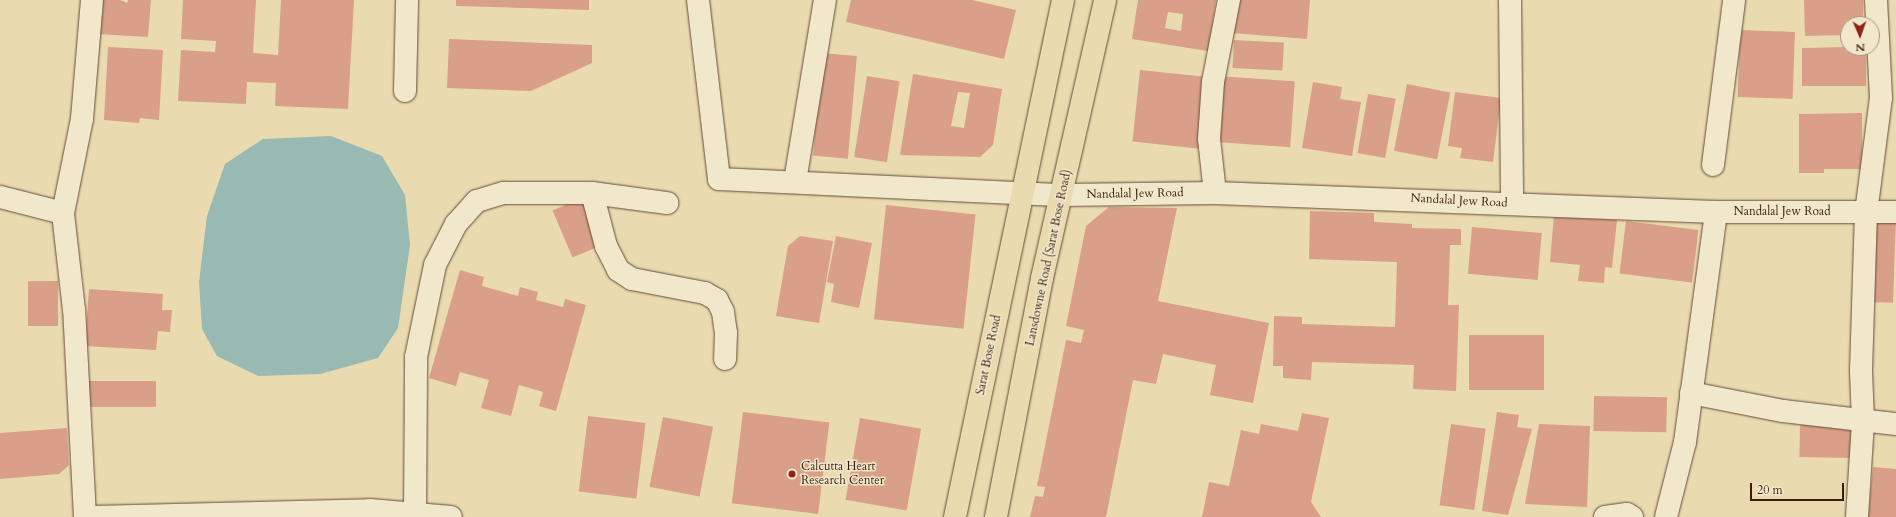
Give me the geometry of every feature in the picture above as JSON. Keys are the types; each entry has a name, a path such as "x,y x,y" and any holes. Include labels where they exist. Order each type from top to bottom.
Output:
{"main road":[{"path":"1021,193 1063,0"},
{"name":"Lansdowne Road (Sarat Bose Road)","path":"996,517 1042,278 1063,195 1105,0"},
{"name":"Sarat Bose Road","path":"955,517 1021,193"}],"street":[{"path":"85,517 74,310 64,213 82,119 92,0"},
{"path":"405,91 407,0"},
{"name":"Nandalal Jew Road","path":"698,0 718,179 795,181 1063,195 1215,193 1716,212 1896,212"},
{"path":"795,181 825,0"},
{"path":"1215,193 1209,139 1213,82 1229,0"},
{"path":"1510,0 1512,204"},
{"path":"1713,165 1734,0"},
{"path":"1857,517 1862,421 1861,371 1866,213 1881,98 1876,0"},
{"path":"415,514 416,357 435,265 456,224 477,201 504,193 592,193 667,203"},
{"path":"592,193 606,246 618,270 632,279 705,293 717,300 723,312 726,333 725,359"},
{"path":"0,197 64,213"},
{"path":"1666,517 1685,442 1716,212"},
{"path":"1692,393 1783,411 1896,424"},
{"path":"93,517 415,514 451,517"},
{"path":"1605,517 1627,514 1632,517"}],"water":[{"path":"331,136 382,156 405,195 410,245 398,328 378,358 320,374 258,376 217,356 202,329 199,282 207,216 225,164 263,139"}],"building":[{"path":"99,0 120,0 127,3 128,0 151,0 148,37 97,34"},
{"path":"183,0 256,0 253,53 278,55 281,0 354,0 348,109 275,106 276,83 247,82 246,104 178,101 181,50 215,52 216,41 181,39"},
{"path":"456,0 589,0 589,10 456,6"},
{"path":"851,0 972,0 1016,10 1004,59 846,22"},
{"path":"1138,0 1216,0 1208,51 1132,39","holes":["1168,12 1183,14 1181,31 1165,28"]},
{"path":"1234,0 1310,0 1307,39 1232,33"},
{"path":"1804,0 1863,0 1863,16 1840,16 1840,35 1805,36"},
{"path":"1740,30 1795,32 1793,99 1738,97"},
{"path":"449,39 592,45 592,63 531,91 447,88"},
{"path":"1234,40 1284,43 1282,71 1233,68"},
{"path":"108,47 163,50 159,120 140,118 139,123 104,120"},
{"path":"1840,47 1840,56 1866,56 1866,86 1802,86 1802,48"},
{"path":"822,53 857,56 848,159 813,156"},
{"path":"1140,70 1210,77 1202,149 1132,142"},
{"path":"913,74 1002,89 993,145 980,157 900,155","holes":["958,92 970,93 964,128 951,126"]},
{"path":"867,76 900,81 887,162 854,157"},
{"path":"1218,76 1295,81 1290,147 1213,142"},
{"path":"1313,82 1342,87 1340,99 1361,102 1352,156 1302,148"},
{"path":"1407,84 1450,92 1437,159 1394,151"},
{"path":"1455,92 1501,98 1493,162 1460,158 1462,148 1448,146"},
{"path":"1368,94 1396,99 1385,158 1358,153"},
{"path":"1862,113 1862,169 1824,169 1824,173 1799,173 1799,114"},
{"path":"582,198 602,245 572,257 553,211"},
{"path":"886,205 976,214 963,329 874,319"},
{"path":"1109,207 1177,208 1158,301 1269,323 1253,403 1210,395 1216,365 1163,354 1156,384 1133,380 1106,517 1030,517 1035,496 1043,497 1045,487 1037,486 1066,340 1081,343 1084,330 1066,326 1086,226"},
{"path":"1310,211 1374,213 1374,222 1412,224 1412,228 1461,229 1461,245 1450,245 1448,305 1459,305 1456,391 1413,389 1414,365 1312,362 1311,380 1283,378 1283,366 1273,366 1274,316 1302,317 1302,324 1395,327 1397,262 1309,259"},
{"path":"1554,215 1617,220 1612,268 1605,267 1604,283 1578,281 1580,265 1550,262"},
{"path":"1871,217 1896,218 1893,303 1868,302"},
{"path":"1626,221 1698,230 1692,283 1620,274"},
{"path":"1472,227 1542,233 1538,280 1468,274"},
{"path":"800,236 833,241 819,323 776,316 788,246"},
{"path":"836,236 872,243 859,308 831,302 834,284 827,282"},
{"path":"460,270 484,277 482,286 518,296 520,287 538,292 536,300 563,307 565,299 586,305 556,411 539,406 543,392 519,385 511,416 481,408 489,380 460,372 456,386 429,378"},
{"path":"28,281 58,281 58,326 28,326"},
{"path":"89,289 163,294 162,310 172,310 170,332 158,331 156,350 85,346"},
{"path":"1469,335 1544,335 1544,390 1469,390"},
{"path":"87,381 156,381 156,407 87,407"},
{"path":"1594,396 1667,397 1666,432 1593,431"},
{"path":"743,412 829,423 818,514 732,503"},
{"path":"1497,412 1519,415 1517,427 1532,429 1508,515 1482,511"},
{"path":"1302,413 1329,418 1311,502 1321,517 1202,517 1209,482 1229,486 1241,430 1259,434 1261,424 1298,431"},
{"path":"588,416 646,423 636,499 579,491"},
{"path":"663,417 713,427 700,496 649,487"},
{"path":"860,418 921,429 907,511 846,500"},
{"path":"1451,424 1486,429 1474,510 1440,505"},
{"path":"1539,424 1590,426 1587,507 1525,504"},
{"path":"1800,425 1854,426 1853,458 1799,457"},
{"path":"67,428 69,465 59,474 0,479 0,433"},
{"path":"1873,467 1896,469 1896,517 1868,517"}],"place":[{"name":"Calcutta Heart Research Center","path":"792,474"}]}
